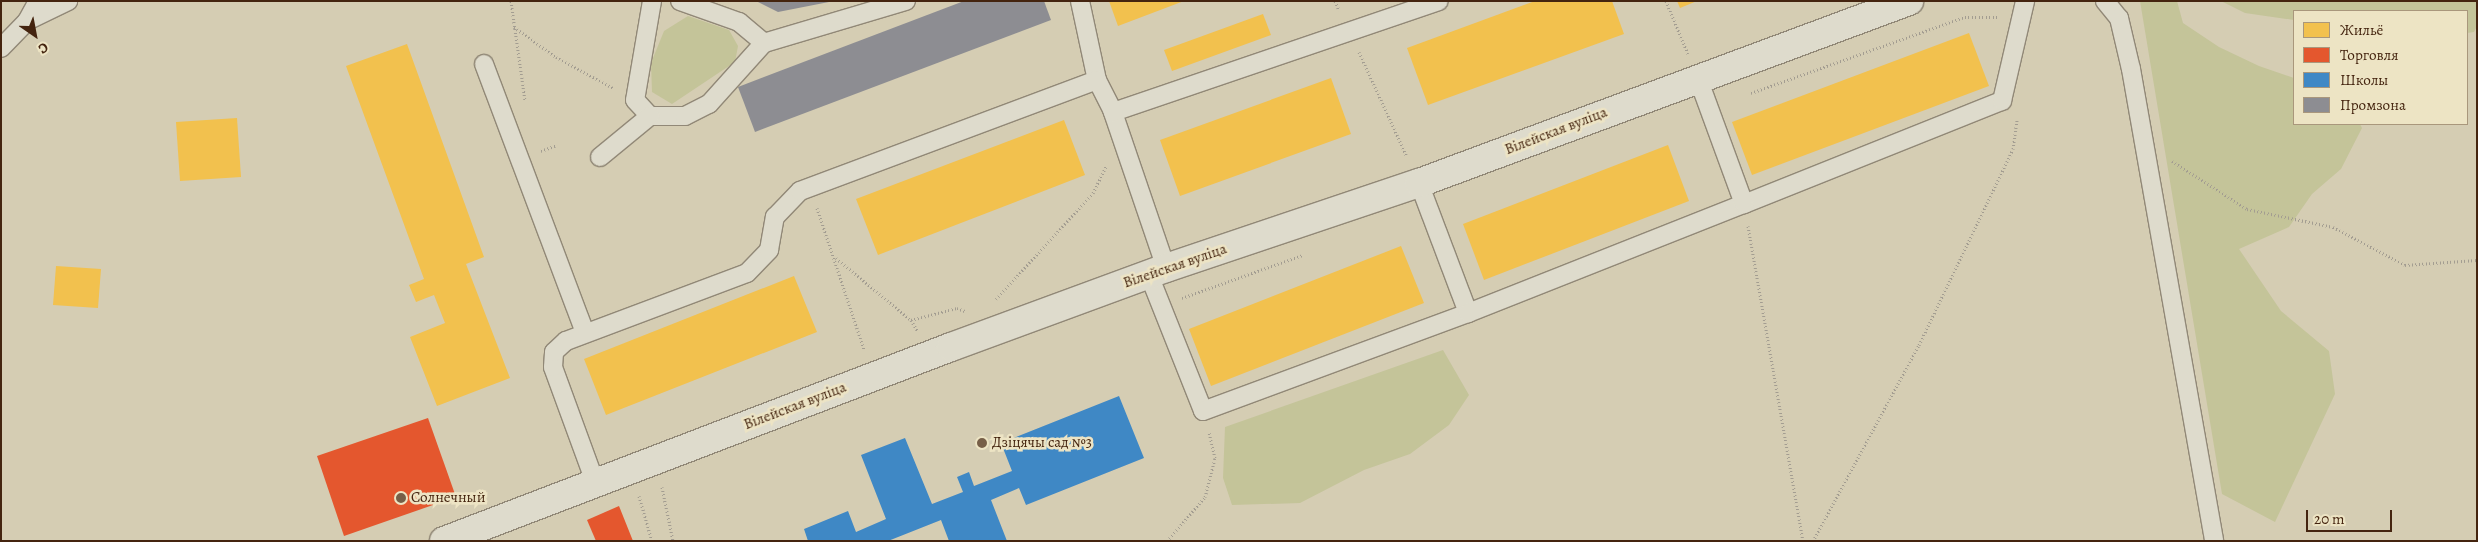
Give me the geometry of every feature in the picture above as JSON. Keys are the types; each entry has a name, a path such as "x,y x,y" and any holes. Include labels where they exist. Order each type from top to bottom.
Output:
{"street":[{"name":"Вілейская вуліца","path":"444,541 873,376 1158,272 1419,183 1909,1"}],"lane":[{"path":"1,48 27,21 38,1"},
{"path":"27,21 68,1"},
{"path":"650,116 635,100 652,1"},
{"path":"680,1 739,22 764,43"},
{"path":"600,156 650,116 686,116 709,104 764,43 906,1"},
{"path":"1080,1 1097,80 1121,132 1158,272 1203,411 1468,313 2002,101 2025,1"},
{"path":"1113,112 1349,30 1439,1"},
{"path":"2105,1 2119,18 2131,69 2214,541"},
{"path":"484,64 586,333"},
{"path":"1698,78 1744,204"},
{"path":"595,482 553,367 554,352 566,341 747,273 769,250 775,217 800,191 1097,80"},
{"path":"1419,183 1468,313"}],"path":[{"path":"511,1 525,104"},
{"path":"1666,1 1698,78"},
{"path":"514,26 556,57 635,100"},
{"path":"1349,30 1419,183"},
{"path":"1813,541 1919,346 2013,149 2018,113"},
{"path":"992,303 1093,193 1121,132"},
{"path":"2144,143 2247,209 2333,227 2405,265 2477,260"},
{"path":"810,188 873,376"},
{"path":"1744,204 1803,541"},
{"path":"835,258 910,320 957,308 972,314"},
{"path":"1167,541 1205,497 1215,458 1203,411"},
{"path":"657,459 673,541"},
{"path":"631,469 652,541"}],"green space":[{"path":"2140,1 2177,1 2183,23 2219,47 2259,66 2293,78 2293,125 2360,125 2362,128 2341,169 2312,194 2289,227 2239,249 2281,311 2329,351 2335,394 2275,522 2222,494"},
{"path":"2221,1 2477,1 2477,26 2474,32 2468,33 2468,10 2293,10 2293,20 2245,13"},
{"path":"688,16 729,30 738,46 735,62 672,104 652,92 651,63 664,31"},
{"path":"1443,350 1469,395 1449,425 1410,454 1364,470 1300,503 1232,505 1223,478 1225,427"}],"building: Жильё":[{"path":"1109,1 1184,1 1118,26"},
{"path":"1535,1 1612,1 1624,34 1428,105 1407,48"},
{"path":"1677,1 1697,1 1680,8"},
{"path":"1263,14 1271,35 1172,71 1164,50"},
{"path":"1969,33 1989,86 1752,175 1732,122"},
{"path":"407,44 484,257 466,264 510,378 437,406 410,337 445,323 434,295 416,302 409,285 424,279 346,66"},
{"path":"1331,78 1351,134 1180,196 1160,140"},
{"path":"237,118 241,177 180,181 176,122"},
{"path":"1064,120 1085,175 878,255 856,199"},
{"path":"1668,145 1689,201 1484,280 1463,224"},
{"path":"1401,246 1424,303 1211,386 1189,329"},
{"path":"56,266 101,269 98,308 53,305"},
{"path":"794,276 817,332 606,415 584,359"}],"building: Торговля":[{"path":"428,418 456,497 344,536 317,456"},
{"path":"619,506 633,541 596,541 587,520"}],"building: Школы":[{"path":"1119,396 1144,458 1026,505 1019,488 991,500 1007,541 949,541 941,520 888,541 808,541 804,529 848,511 856,532 886,519 861,455 905,438 932,504 963,492 957,477 969,472 974,486 1012,471 1001,443"}],"building: Промзона":[{"path":"756,1 829,1 829,2 778,12"},
{"path":"964,1 1044,1 1051,20 755,132 738,87"}],"place":[{"name":"Дзіцячы сад №3","path":"982,443"},
{"name":"Солнечный","path":"401,498"}]}
